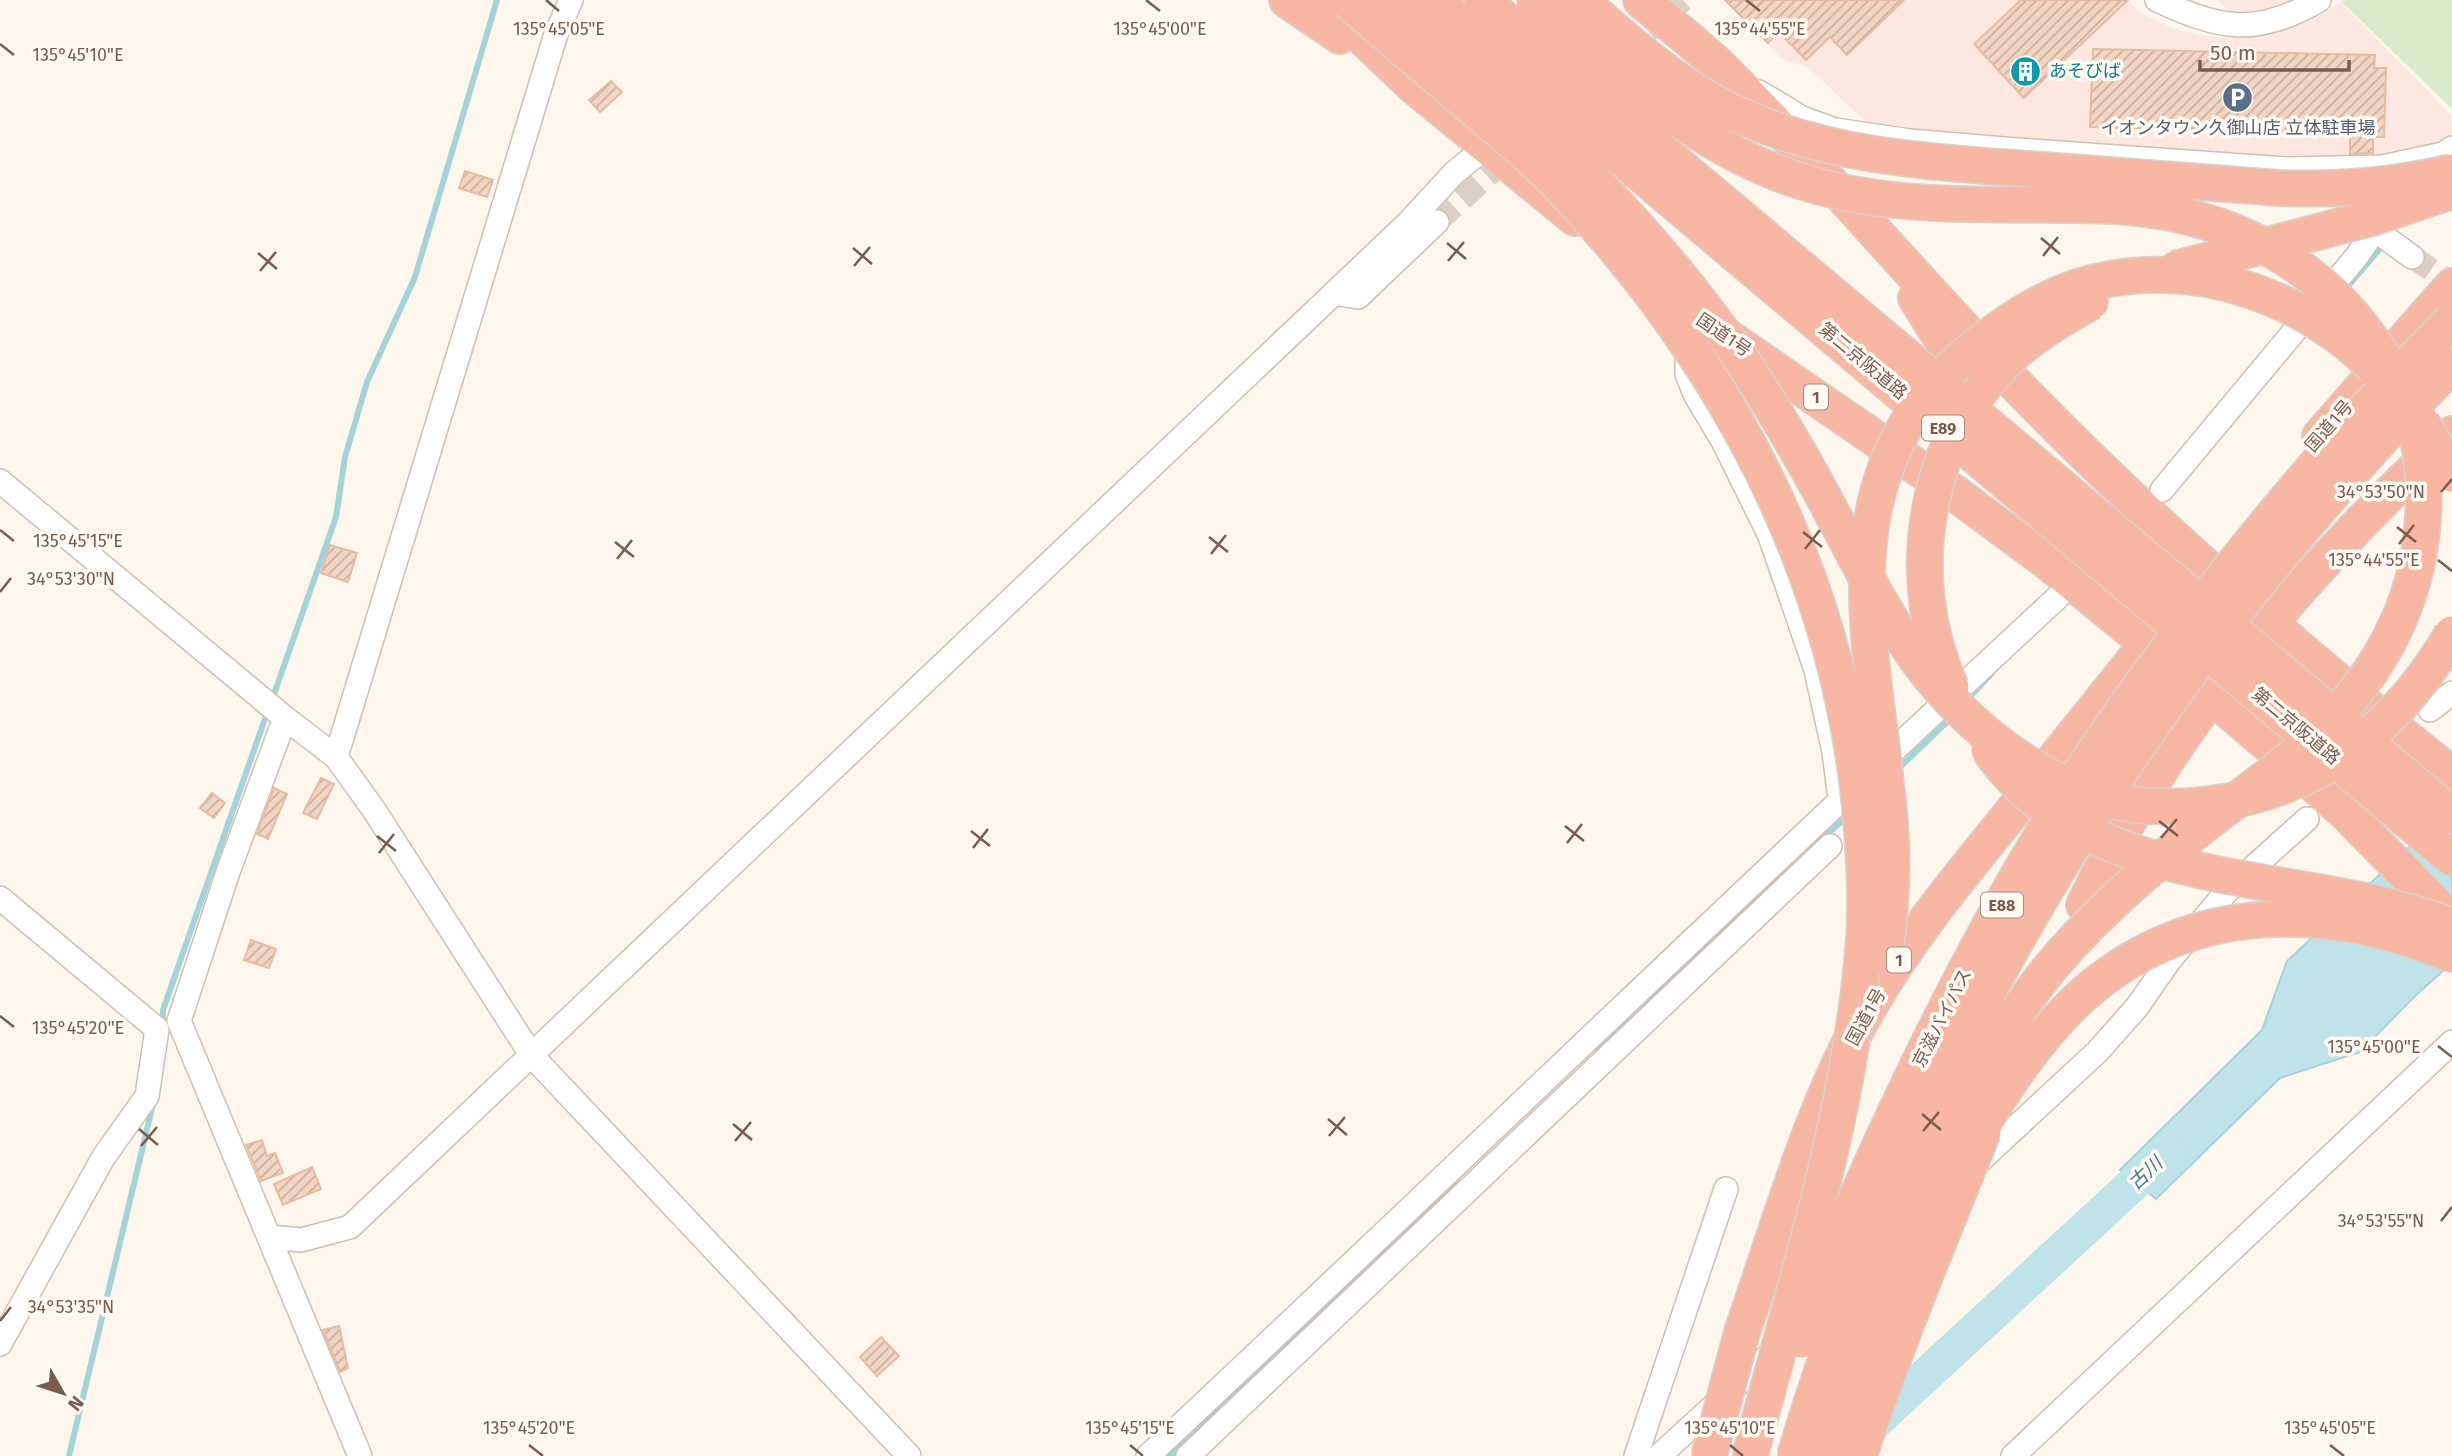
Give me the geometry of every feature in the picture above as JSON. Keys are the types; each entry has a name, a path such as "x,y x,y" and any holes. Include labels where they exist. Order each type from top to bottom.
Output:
{"highway":[{"path":"1287,0 1415,87"},
{"name":"国道1号","path":"1323,0 1415,87 1688,311 1956,494 2049,563 2213,697 2346,813 2452,923"},
{"path":"1346,0 1511,140 1593,223 1710,377 1741,429 1793,534 1833,652 1847,710 1862,830 1865,935 1854,1028 1831,1152"},
{"path":"1387,0 1534,123 1620,208 1706,310 1749,370 1809,471 1890,618 1914,655 1939,687 1975,723 2012,753 2042,771 2096,796 2162,807 2222,802 2282,787 2333,764 2377,729 2417,687 2452,634"},
{"name":"第二京阪道路","path":"1434,0 2452,858"},
{"name":"第二京阪道路","path":"1482,0 2452,815"},
{"path":"1534,0 1667,113 1741,158 1778,174 1856,195 1897,201 2118,206 2162,212 2205,222 2264,245 2312,276 2333,293 2358,321 2400,387 2414,425 2423,464 2422,544 2413,585 2380,658 2354,694 2329,723 2298,752 2132,883 2098,916 2035,987 1982,1071 1925,1195 1872,1330 1829,1456"},
{"path":"1580,0 1656,64 1735,114 1814,143 1864,153 1960,164 2327,190 2373,187 2452,172"},
{"path":"1641,0 1716,64 1857,210 2037,406 2121,489 2272,623 2452,775"},
{"path":"2452,191 2388,213 2195,263 2135,282 2091,302 2052,325 2019,350 1996,374 1975,399 1960,424 1944,457 1933,492 1926,524 1924,557 1925,592 1931,629 1941,666 1956,699 1996,760 2041,805 2099,839 2174,864 2381,903 2452,923"},
{"path":"1857,210 1909,287 1983,406 2037,478 2076,520 2343,743 2380,784 2452,878"},
{"path":"1750,1456 1831,1152 1881,979 1892,884 1887,787 1868,642 1866,590 1869,538 1877,495 1888,460 1906,425 1929,393 1960,359 1987,336 2017,316 2057,295 2097,281 2139,274 2189,276 2227,283 2265,295 2300,310 2332,330 2396,388 2421,421 2452,474"},
{"name":"国道1号","path":"1859,1456 1916,1298 2012,1060 2084,905 2108,856 2147,792 2213,697 2208,630 2209,568 2341,411 2452,286"},
{"name":"E88","path":"2208,630 2306,477 2374,400 2452,320"},
{"name":"E88","path":"2208,630 2401,416 2452,365"},
{"name":"国道1号","path":"1709,1456 1743,1329 1814,1126 1838,1068 1865,1014 1936,908 2147,644 2208,630 2272,623 2358,524 2452,434"},
{"path":"2209,568 2208,592 2219,630 2208,630 2197,635 2206,658 2213,697"},
{"name":"京滋バイパス","path":"1762,1456 1810,1314 1849,1215 1937,1024 1985,933 2039,841 2132,700 2208,630"},
{"name":"京滋バイパス","path":"1795,1456 1839,1325 1877,1227 1917,1133 1966,1034 2013,948 2121,770 2178,687 2208,630"},
{"path":"1872,1330 1940,1196 1985,1119 2015,1075 2089,989 2126,962 2164,941 2204,928 2239,920 2287,918 2332,920 2375,928 2417,940 2452,955"}],"street":[{"path":"336,757 556,34 571,0"},
{"path":"269,1237 301,1240 350,1227 1407,224 1454,173 1487,148 1641,0"},
{"path":"2157,0 2196,18 2238,25 2285,17 2319,0"},
{"path":"1716,64 1802,118 1835,130 1910,141 2286,169 2382,167 2443,155 2452,148"},
{"path":"2162,490 2357,256 2375,230 2384,203 2382,167"},
{"path":"1334,293 1357,297 1437,222"},
{"path":"2375,230 2412,257"},
{"path":"1688,311 1687,374 1770,536 1816,670 1834,752 1840,799"},
{"path":"0,481 276,711 336,757 374,810 532,1056 909,1456"},
{"path":"1148,1456 1840,799 2058,597"},
{"path":"2430,710 2452,693"},
{"path":"276,711 228,872 179,1021 360,1456"},
{"path":"1659,1456 2097,1052 2137,1007 2169,961 2227,891 2307,819"},
{"path":"1188,1456 1830,846"},
{"path":"1771,866 1789,885"},
{"path":"0,898 157,1028"},
{"path":"157,1028 179,1021"},
{"path":"0,1344 103,1158 146,1096 157,1028"},
{"path":"2013,1456 2452,1042"},
{"path":"1524,1101 1541,1121"},
{"path":"1636,1456 1726,1189"},
{"path":"1277,1335 1294,1355"}],"shaded area":[{"path":"1723,0 2128,0 2139,12 2172,28 2203,36 2227,38 2251,36 2292,26 2323,14 2341,2 2452,116 2452,139 2377,156 2319,159 2237,158 1872,128 1809,68 1782,59"},
{"path":"2217,0 2298,0 2251,13 2229,11"}],"green space":[{"path":"2452,0 2452,109 2342,2"}],"water":[{"path":"2452,807 2452,963 2360,1052 2280,1078 2156,1199 2120,1170 2262,1030 2287,961"}],"building":[{"path":"1725,0 1904,0 1847,55 1830,37 1806,60 1779,32 1768,43"},
{"name":"あそびば","path":"2021,0 2128,0 2024,98 1974,44"},
{"name":"イオンタウン久御山店 立体駐車場","path":"2093,49 2375,55 2374,68 2386,68 2384,137 2373,137 2373,153 2350,154 2350,133 2090,127"},
{"path":"611,81 622,92 600,112 589,100"},
{"path":"465,171 493,180 487,197 459,188"},
{"path":"330,545 357,553 348,582 321,573"},
{"path":"321,778 334,784 317,819 303,813"},
{"path":"274,788 287,794 268,839 257,834"},
{"path":"212,793 225,803 214,818 200,808"},
{"path":"251,940 276,949 269,968 244,960"},
{"path":"262,1140 267,1156 275,1153 283,1173 261,1181 246,1145"},
{"path":"312,1167 321,1189 283,1205 274,1184"},
{"path":"339,1326 348,1368 340,1372 323,1330"},
{"path":"881,1337 899,1356 877,1376 860,1357"}],"waterway":[{"path":"272,700 336,517 345,457 367,382 415,277 497,0"},
{"path":"2343,292 2384,244"},
{"path":"1966,701 1992,673"},
{"path":"163,1024 163,1010 268,710"},
{"path":"1897,770 1952,717"},
{"path":"1819,841 1848,816"},
{"path":"1596,1048 1788,870"},
{"path":"69,1456 154,1100"},
{"name":"古川","path":"1861,1435 2170,1150"},
{"path":"1170,1456 1456,1181"}],"tunnel":[{"path":"1623,54 1683,0"},
{"path":"1437,222 1514,152"},
{"path":"2412,257 2452,283"}],"place":[{"name":"あそびば","path":"2026,71"},
{"name":"イオンタウン久御山店 立体駐車場","path":"2238,98"}]}
